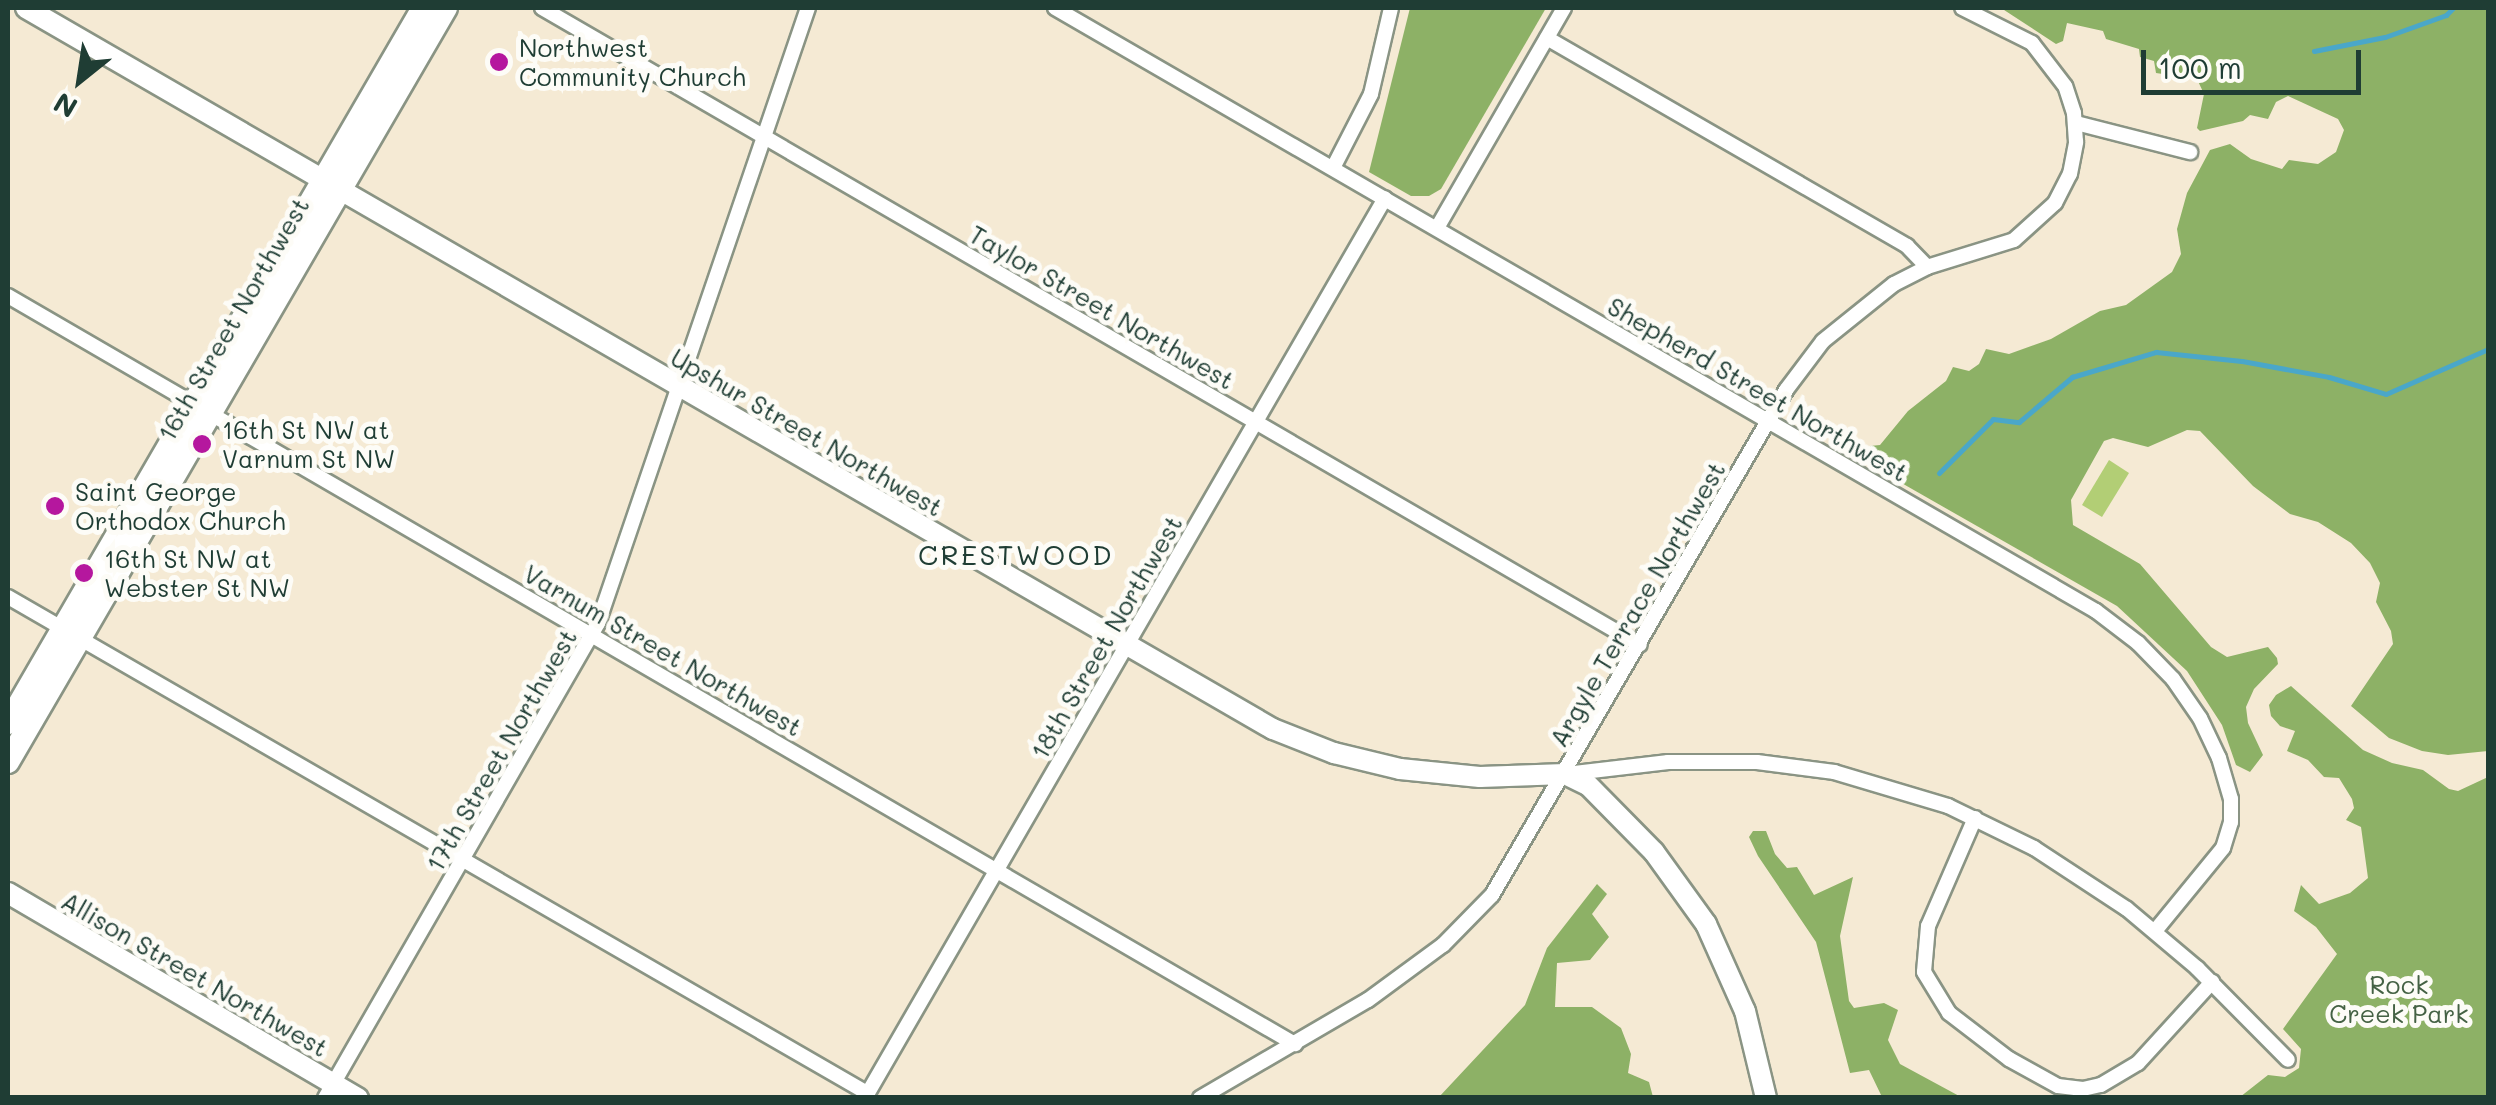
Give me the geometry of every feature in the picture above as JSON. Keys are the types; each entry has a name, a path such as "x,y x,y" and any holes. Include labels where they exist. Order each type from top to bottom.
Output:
{"main road":[{"name":"16th Street Northwest","path":"332,185 422,8"},
{"name":"16th Street Northwest","path":"8,762 71,634 202,408 332,185 446,8"},
{"name":"16th Street Northwest","path":"8,723 71,634"}],"street":[{"name":"Upshur Street Northwest","path":"26,8 1273,729 1344,756 1440,774 1565,774 1705,760 1783,764 1866,780 1975,818 2056,862 2156,932 2212,982 2288,1060"},
{"name":"Taylor Street Northwest","path":"542,8 1640,645"},
{"name":"17th Street Northwest","path":"330,1090 592,635 808,8"},
{"path":"1333,168 1378,75 1391,8"},
{"path":"1437,228 1564,8"},
{"path":"1962,8 2012,30 2036,46 2065,86 2076,123 2190,152"},
{"name":"Shepherd Street Northwest","path":"1059,9 2096,611 2138,643 2181,689 2219,758 2229,786 2231,822 2216,860 2156,932"},
{"path":"1546,38 1907,246 1927,267"},
{"name":"Argyle Terrace Northwest","path":"1200,1098 1368,1000 1464,926 1503,880 1804,363 1834,329 1882,292 1927,267 2002,246 2038,222 2066,184 2076,148 2076,123"},
{"name":"18th Street Northwest","path":"866,1095 1384,198"},
{"name":"Varnum Street Northwest","path":"8,296 1295,1044"},
{"path":"8,597 866,1095"},
{"path":"1565,774 1588,784 1692,900 1739,992 1766,1098"},
{"path":"1975,818 1928,926 1924,972 1949,1013 2009,1059 2058,1086 2083,1089 2101,1085 2138,1063 2212,982"},
{"name":"Allison Street Northwest","path":"8,893 330,1090 358,1098"}],"green space":[{"path":"1410,8 1546,8 1441,189 1429,196 1411,196 1369,172"},
{"path":"2001,8 2488,8 2488,751 2448,755 2422,751 2389,738 2351,706 2393,644 2391,631 2376,602 2380,583 2370,563 2351,543 2318,522 2290,514 2253,486 2200,431 2187,430 2148,447 2113,438 2104,441 2071,500 2073,525 2140,564 2211,647 2227,657 2268,647 2277,658 2278,664 2254,689 2246,707 2248,723 2263,755 2250,772 2236,765 2222,725 2187,671 2117,606 1870,465 1870,446 1880,445 1908,411 1946,381 1953,367 1969,371 1979,364 1986,349 2009,354 2051,339 2100,311 2126,305 2172,272 2181,254 2177,229 2187,193 2210,150 2230,144 2251,159 2282,169 2289,160 2318,164 2336,152 2344,130 2338,119 2288,96 2276,102 2268,119 2250,115 2243,121 2200,131 2197,128 2204,94 2197,79 2156,73 2154,61 2140,57 2139,49 2106,39 2103,31 2067,23 2063,41 2056,44"},
{"path":"2109,460 2129,473 2102,517 2082,505"},
{"name":"Rock Creek Park","path":"2291,686 2363,750 2392,763 2423,770 2458,791 2488,777 2488,1097 2240,1097 2268,1075 2285,1077 2299,1068 2301,1049 2283,1029 2337,954 2316,927 2294,911 2301,885 2319,904 2350,893 2368,878 2361,827 2346,820 2354,808 2352,799 2339,778 2324,777 2308,760 2287,751 2295,731 2280,726 2271,716 2269,705"},
{"path":"1753,831 1766,831 1775,854 1787,868 1797,867 1814,895 1853,877 1840,936 1849,1001 1854,1008 1884,1003 1898,1010 1888,1040 1900,1064 1961,1097 1882,1097 1869,1070 1850,1073 1816,942 1758,856 1749,837"},
{"path":"1597,884 1607,894 1592,914 1609,937 1590,960 1557,963 1555,1007 1592,1007 1621,1028 1631,1054 1628,1073 1649,1082 1653,1097 1439,1097 1525,1005 1547,948"}],"waterway":[{"path":"2314,51 2385,37 2446,15 2453,8"},
{"path":"1939,473 1993,419 2019,422 2072,377 2156,352 2242,361 2329,377 2386,394 2488,349"}],"place":[{"name":"Northwest Community Church","path":"499,62"},
{"name":"16th St NW at Varnum St NW","path":"202,444"},
{"name":"Saint George Orthodox Church","path":"55,506"},
{"name":"16th St NW at Webster St NW","path":"84,573"}],"district":[{"name":"CRESTWOOD","path":"1016,554"}]}
